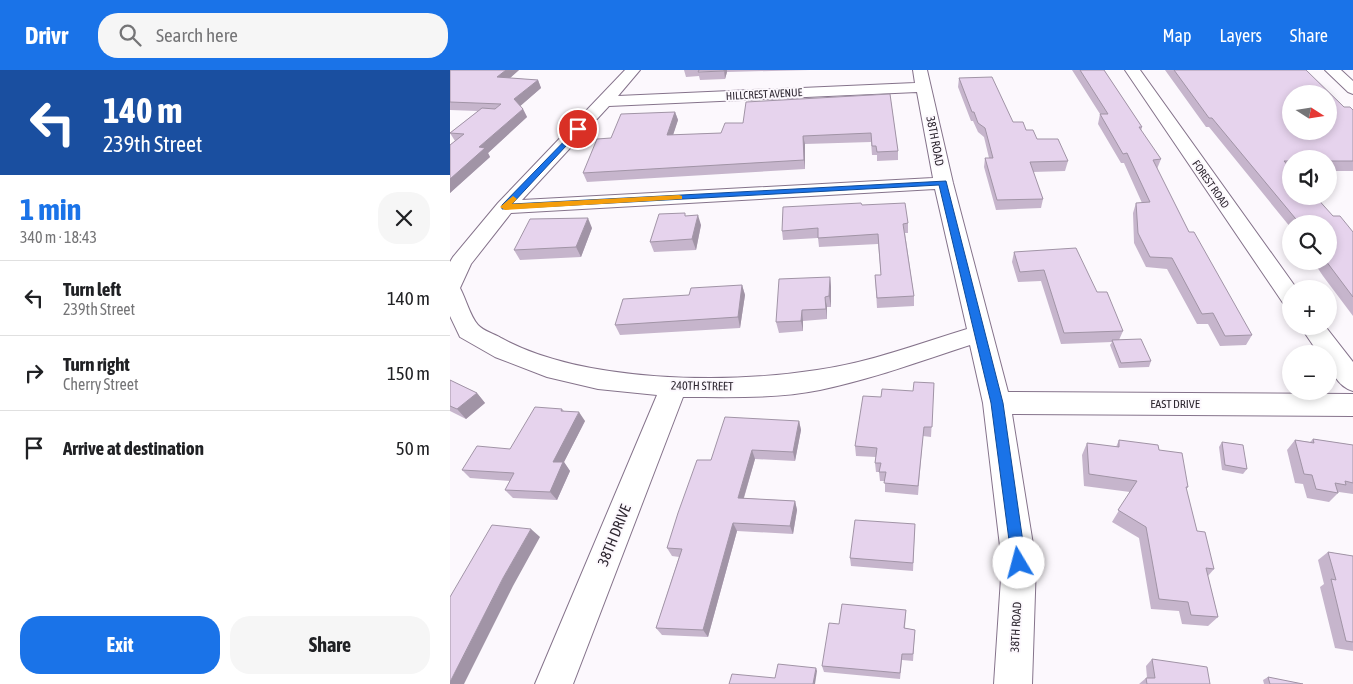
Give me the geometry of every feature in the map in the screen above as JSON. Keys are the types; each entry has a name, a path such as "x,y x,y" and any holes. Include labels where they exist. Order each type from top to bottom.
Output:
{"street":[{"path":"450,285 461,262 505,207 633,70"},
{"name":"FOREST ROAD","path":"1132,70 1282,284"},
{"path":"1332,70 1353,89"},
{"name":"HILLCREST AVENUE","path":"604,102 922,78"},
{"name":"38TH ROAD","path":"922,78 943,183 997,403 1019,563 1013,684"},
{"path":"505,207 943,183"},
{"name":"240TH STREET","path":"450,291 469,332 504,351 547,367 598,379 674,386 772,386 819,380 867,369 981,333"},
{"path":"1319,335 1353,382"},
{"name":"38TH DRIVE","path":"554,684 674,386"},
{"name":"EAST DRIVE","path":"997,403 1353,405"}],"building":[{"path":"450,70 506,70 497,77 538,80 514,99 523,109 479,147 485,148 450,179 450,145 464,134 450,133 482,108 495,109 501,104 450,102"},
{"path":"699,70 724,70 724,71 698,72"},
{"path":"1080,70 1104,70 1142,127 1139,127 1161,159 1153,160 1189,232 1194,232 1252,335 1225,336 1213,313 1202,314 1172,258 1150,257 1138,233 1136,203 1150,202 1127,153 1123,154 1100,114 1108,114"},
{"path":"1174,70 1306,70 1321,85 1282,85 1282,140 1338,140 1338,101 1344,107 1350,107 1353,110 1353,161 1337,161 1337,150 1282,150 1282,202 1212,118 1209,118"},
{"path":"992,77 1013,122 1023,122 1026,130 1033,130 1037,139 1058,139 1068,161 1030,162 1043,199 997,200 985,158 993,158 985,128 978,123 974,112 972,112 959,78"},
{"path":"890,94 898,151 877,152 876,146 872,146 871,133 803,136 804,160 583,173 597,139 611,138 621,114 675,112 667,135 721,133 725,123 743,123 746,102"},
{"path":"861,203 862,205 905,203 908,223 903,224 914,296 877,298 875,275 881,275 878,234 818,238 818,228 782,231 783,207"},
{"path":"1284,205 1323,205 1332,215 1293,215"},
{"path":"685,213 685,216 698,215 692,239 650,242 659,214"},
{"path":"1337,216 1340,216 1353,232 1353,297 1333,270 1337,270"},
{"path":"588,218 576,247 514,250 530,219"},
{"path":"1076,248 1097,292 1107,292 1123,331 1064,333 1044,270 1020,272 1014,252"},
{"path":"830,277 829,296 825,297 826,309 802,310 801,321 776,322 779,279"},
{"path":"742,285 738,317 615,325 623,299 689,295 691,288"},
{"path":"1141,339 1151,361 1121,363 1112,340"},
{"path":"450,380 477,393 457,409 450,406"},
{"path":"914,382 934,383 932,427 924,427 918,486 884,483 886,472 879,472 881,463 875,463 877,448 855,446 863,396 881,397 882,389 913,391"},
{"path":"535,407 579,412 553,462 563,462 550,492 505,490 514,473 462,470 477,446 510,449"},
{"path":"725,417 799,421 793,452 752,450 738,498 795,501 790,526 733,523 703,630 656,628 682,549 667,548 678,513 697,460 711,460"},
{"path":"1313,439 1353,445 1353,483 1345,481 1346,485 1335,483 1338,493 1316,489 1312,475 1304,474 1295,440 1314,443"},
{"path":"1119,440 1158,445 1159,450 1182,453 1188,487 1186,487 1197,531 1205,532 1214,569 1206,568 1218,617 1191,615 1188,602 1159,599 1146,527 1118,510 1137,481 1089,474 1087,443 1119,447"},
{"path":"1222,442 1243,445 1247,469 1225,465"},
{"path":"855,520 915,524 913,563 850,558"},
{"path":"492,525 531,529 503,578 450,682 450,597"},
{"path":"1328,552 1353,556 1353,642 1346,641 1331,579 1336,580"},
{"path":"842,604 906,610 904,628 915,630 913,654 902,654 900,673 822,666 829,623 839,624"},
{"path":"1152,659 1207,667 1210,684 1147,684 1146,678 1155,678"},
{"path":"778,664 816,668 813,684 729,684 732,674 775,678"},
{"path":"1268,677 1303,684 1270,684"}],"slow traffic":[{"path":"513,199 505,207 679,198"}],"route":[{"path":"578,129 505,207 943,183 997,403 1019,563"}]}
